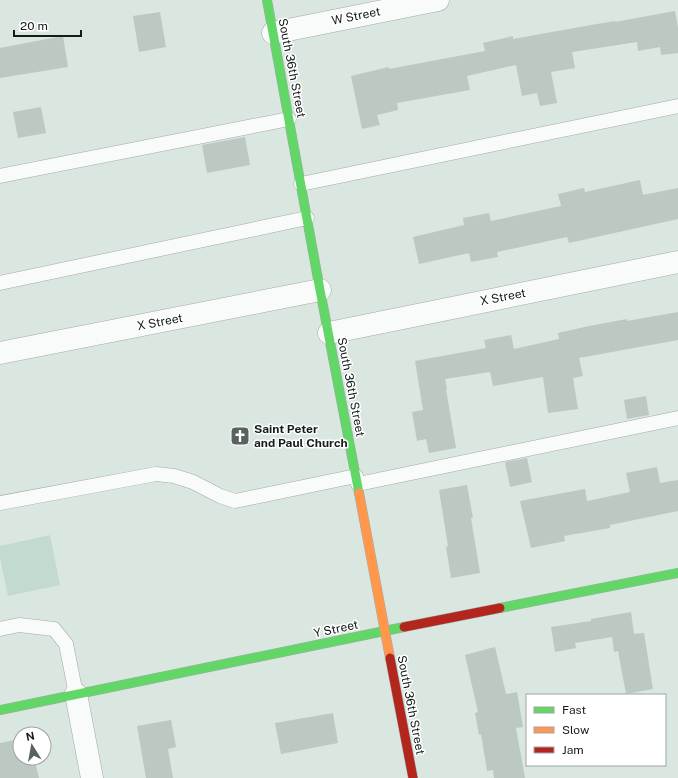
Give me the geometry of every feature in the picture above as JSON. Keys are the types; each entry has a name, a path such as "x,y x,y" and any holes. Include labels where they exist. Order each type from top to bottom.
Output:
{"main road":[{"name":"South 36th Street","path":"267,0 320,290 413,778"},
{"name":"Y Street","path":"0,710 678,573"}],"street":[{"name":"W Street","path":"273,32 434,0"},
{"name":"X Street","path":"329,333 678,262"},
{"name":"X Street","path":"0,353 320,290"},
{"path":"76,694 92,778"}],"lane":[{"path":"301,184 678,106"},
{"path":"0,176 289,119"},
{"path":"0,283 307,218"},
{"path":"0,504 156,474 174,476 193,482 220,496 235,501 357,480 678,418"},
{"path":"0,629 19,625 54,629 66,644 76,694"}],"green space":[{"path":"50,535 60,585 8,596 0,558 0,546"}],"building":[{"path":"675,11 678,28 678,53 661,55 660,47 638,51 637,42 572,52 575,68 551,72 557,103 540,106 537,93 522,96 516,65 467,76 470,90 397,103 398,110 377,115 380,125 362,129 351,76 389,67 389,69 485,51 483,43 513,36 513,39"},
{"path":"160,12 166,47 139,52 133,16"},
{"path":"63,36 68,67 0,78 0,48"},
{"path":"41,107 46,133 18,138 13,112"},
{"path":"245,137 250,165 207,173 202,145"},
{"path":"640,180 643,195 678,188 678,219 569,243 567,237 497,252 498,257 471,262 469,253 419,264 413,237 464,225 463,218 489,213 491,221 561,206 558,194 584,188 585,192"},
{"path":"678,312 678,340 579,358 583,376 573,378 578,409 548,413 543,377 493,386 490,372 445,379 456,448 429,453 426,439 417,441 412,412 423,410 415,361 486,348 484,340 511,335 514,349 559,339 558,333 589,326"},
{"path":"646,396 649,415 627,419 624,400"},
{"path":"527,458 532,482 510,487 505,462"},
{"path":"657,467 660,483 678,480 678,511 610,525 610,528 564,536 565,541 531,548 520,501 585,489 587,501 630,492 626,473"},
{"path":"467,485 480,573 451,578 446,547 448,546 439,490"},
{"path":"631,612 634,634 644,633 653,689 626,694 618,651 614,652 612,637 575,643 576,648 555,652 551,627 591,621 591,619"},
{"path":"495,647 506,694 517,692 523,727 516,728 525,778 494,778 493,770 487,771 481,734 479,735 475,713 478,712 465,655"},
{"path":"333,713 338,743 281,754 275,723"},
{"path":"171,720 176,747 168,749 173,778 146,778 137,726"},
{"path":"12,741 12,766 36,766 39,778 0,778 0,743"}],"traffic: fast":[{"path":"267,0 359,493"},
{"path":"500,608 678,573"},
{"path":"0,710 404,627"}],"traffic: slow":[{"path":"359,493 390,658"}],"traffic: jam":[{"path":"404,627 500,608"},
{"path":"390,658 413,778"}],"place":[{"name":"Saint Peter and Paul Church","path":"240,436"}]}
